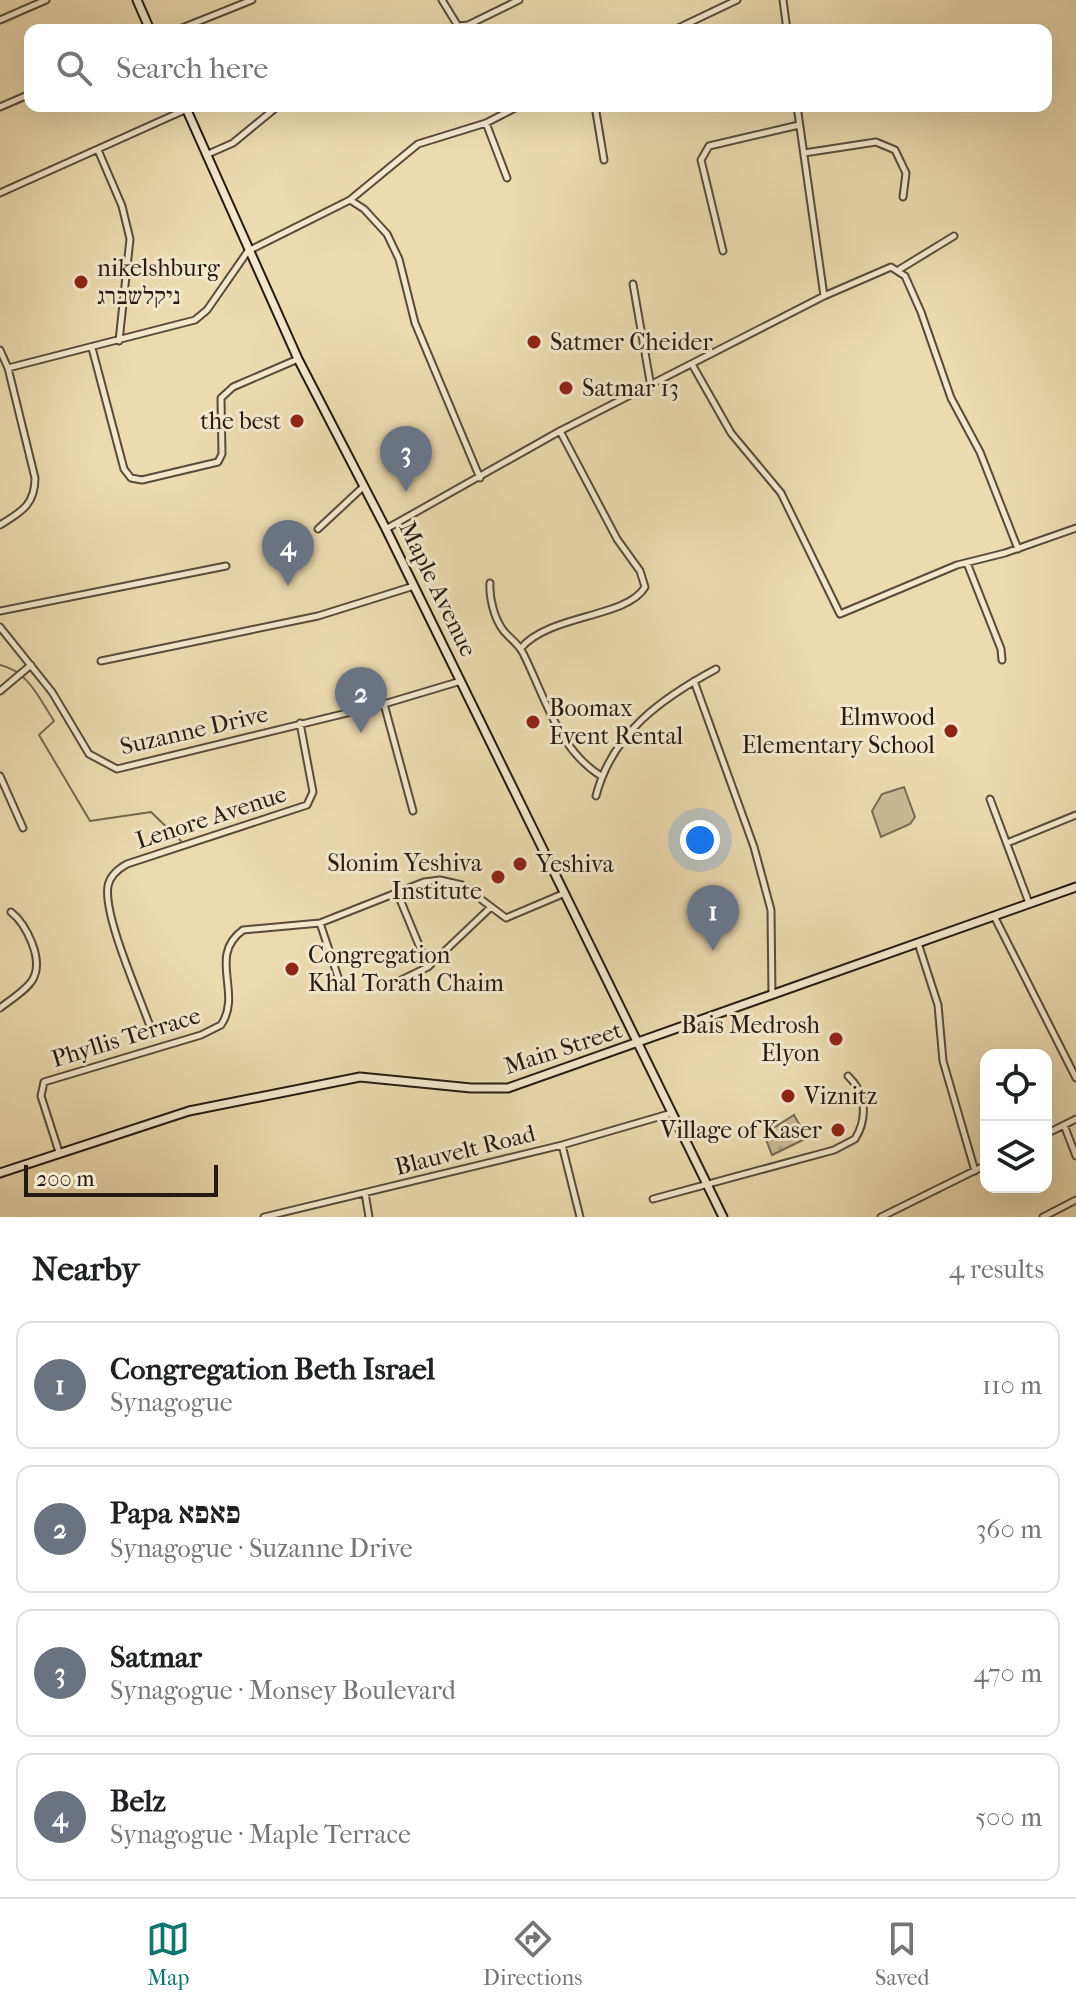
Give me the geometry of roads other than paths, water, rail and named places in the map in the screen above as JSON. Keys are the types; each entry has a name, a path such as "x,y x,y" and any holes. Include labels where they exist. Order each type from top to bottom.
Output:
{"street":[{"path":"0,20 46,0"},
{"path":"137,0 147,24"},
{"path":"192,24 252,0"},
{"path":"442,0 457,24"},
{"path":"470,24 519,0"},
{"path":"687,24 737,0"},
{"path":"783,0 786,24"},
{"path":"1,104 24,96"},
{"path":"0,193 178,112"},
{"name":"Maple Avenue","path":"188,112 298,359 386,529 723,1217"},
{"path":"206,155 233,143 271,112"},
{"path":"8,368 195,320 207,310 248,251 350,200 418,144 486,123 507,112"},
{"path":"596,112 604,160"},
{"path":"798,112 824,296"},
{"path":"486,123 507,178"},
{"path":"723,251 701,160 709,146 799,125"},
{"path":"804,153 876,142 895,150 906,173 903,197"},
{"path":"98,150 122,206 130,239 119,341"},
{"path":"350,200 364,209 387,234 399,259 415,323 480,478"},
{"path":"386,529 560,431 693,366 824,296 879,270 900,269 954,236"},
{"path":"900,269 921,312 951,398 980,452 1018,549"},
{"path":"633,284 651,387"},
{"path":"92,348 124,469 131,478 142,480 218,462 222,454 221,398 233,387 298,359"},
{"path":"0,350 8,368 35,478 35,496 25,509 0,525"},
{"path":"693,366 731,433 781,493 840,614 967,563 1076,528"},
{"path":"521,648 543,630 640,596 645,587 640,571 617,539 560,431"},
{"path":"318,529 363,487"},
{"path":"967,563 1001,649 1002,660"},
{"path":"0,611 226,566"},
{"path":"490,583 489,595 501,628 521,648 565,742 582,764 601,776"},
{"path":"101,661 318,616 414,586"},
{"name":"Suzanne Drive","path":"0,627 52,692 89,754 117,769 384,704 461,681"},
{"path":"0,691 31,665"},
{"path":"596,796 601,776 620,744 647,712 716,669"},
{"path":"694,681 754,847 771,910 772,996"},
{"path":"384,704 413,811"},
{"name":"Lenore Avenue","path":"151,1029 110,912 109,881 127,864 307,805 313,792 300,723"},
{"path":"1,781 23,828"},
{"path":"990,799 1029,903"},
{"path":"1007,843 1076,815"},
{"name":"Phyllis Terrace","path":"59,1152 41,1096 44,1082 212,1031 221,1025 230,1010 224,959 235,935 251,927 320,923 424,882 453,882 470,889 490,908"},
{"name":"Main Street","path":"0,1173 189,1111 274,1092 380,1077 471,1088 508,1088 1076,887"},
{"path":"397,892 428,967"},
{"path":"401,980 428,967 490,908 501,918 511,917 565,893"},
{"path":"0,1008 32,981 37,966 24,923 11,912"},
{"path":"994,916 1076,1078"},
{"path":"320,923 342,989"},
{"path":"918,943 938,1005 943,1061 975,1171"},
{"path":"653,1199 834,1150 855,1139 864,1113 859,1092 848,1076"},
{"name":"Blauvelt Road","path":"264,1217 295,1213 562,1145 672,1113"},
{"path":"1052,1131 1076,1119"},
{"path":"1064,1125 1076,1156"},
{"path":"562,1145 580,1217"},
{"path":"881,1217 980,1168"},
{"path":"365,1193 369,1217"},
{"path":"1043,1217 1076,1200"}],"waterway":[{"path":"0,665 25,679 54,721 39,735 90,821 151,812 181,841"}],"place":[{"name":"nikelshburg ניקלשברג","path":"81,282"},
{"name":"Satmer Cheider","path":"534,342"},
{"name":"Satmar 13","path":"566,388"},
{"name":"the best","path":"297,421"},
{"name":"Satmar","path":"406,492"},
{"name":"Belz","path":"288,586"},
{"name":"Boomax Event Rental","path":"533,722"},
{"name":"Elmwood Elementary School","path":"951,731"},
{"name":"Papa פאפא","path":"361,733"},
{"name":"Yeshiva","path":"520,864"},
{"name":"Slonim Yeshiva Institute","path":"498,877"},
{"name":"Congregation Beth Israel","path":"713,951"},
{"name":"Congregation Khal Torath Chaim","path":"292,969"},
{"name":"Bais Medrosh Elyon","path":"836,1039"},
{"name":"Viznitz","path":"788,1096"},
{"name":"Village of Kaser","path":"838,1130"}]}
